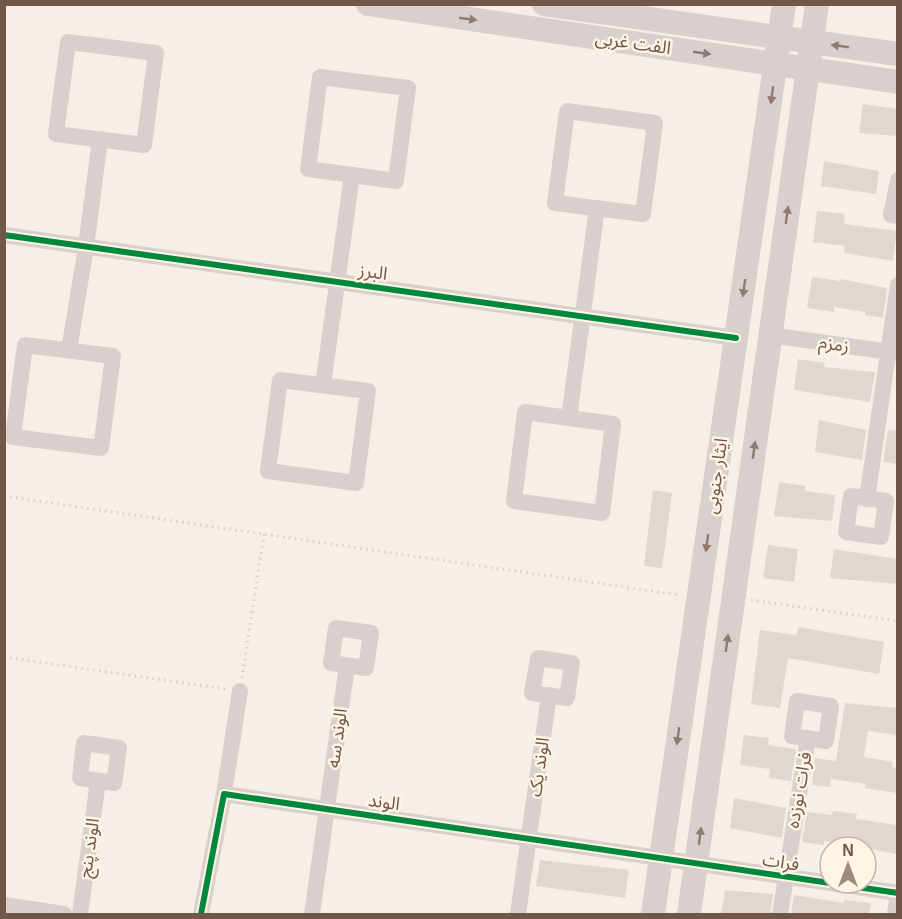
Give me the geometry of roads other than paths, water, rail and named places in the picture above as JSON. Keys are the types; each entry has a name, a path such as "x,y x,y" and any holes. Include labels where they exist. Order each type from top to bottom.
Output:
{"main road":[{"name":"الفت غربی","path":"368,4 897,82"},
{"name":"الفت غربی","path":"544,4 897,54"},
{"name":"ایثار جنوبی","path":"653,915 784,4"},
{"name":"ایثار جنوبی","path":"689,915 817,4"}],"street":[{"path":"68,42 156,53 144,145 100,139 56,134 68,42"},
{"path":"320,77 408,88 396,181 352,175 308,169 320,77"},
{"path":"567,111 655,123 643,214 597,208 555,203 567,111"},
{"path":"69,350 86,247 100,139"},
{"path":"323,385 352,175"},
{"path":"897,180 891,215 897,216"},
{"path":"569,418 597,208"},
{"name":"البرز","path":"4,235 736,338"},
{"path":"867,499 893,353 897,285"},
{"name":"زمزم","path":"770,335 893,353"},
{"path":"25,345 69,350 113,356 101,448 13,437 25,345"},
{"path":"280,380 323,385 368,391 356,483 268,471 280,380"},
{"path":"525,412 569,418 613,424 602,513 514,501 525,412"},
{"name":"الوند سه","path":"312,915 347,666"},
{"path":"201,915 224,795 240,691"},
{"name":"الوند یک","path":"518,915 549,695"},
{"name":"فرات نوزده","path":"780,915 784,878 808,738"},
{"name":"الوند پنج","path":"80,915 98,781"},
{"name":"الوند","path":"224,795 660,857"},
{"name":"فرات","path":"660,857 897,894"},
{"path":"895,915 897,894"},
{"path":"4,905 64,915"}]}
